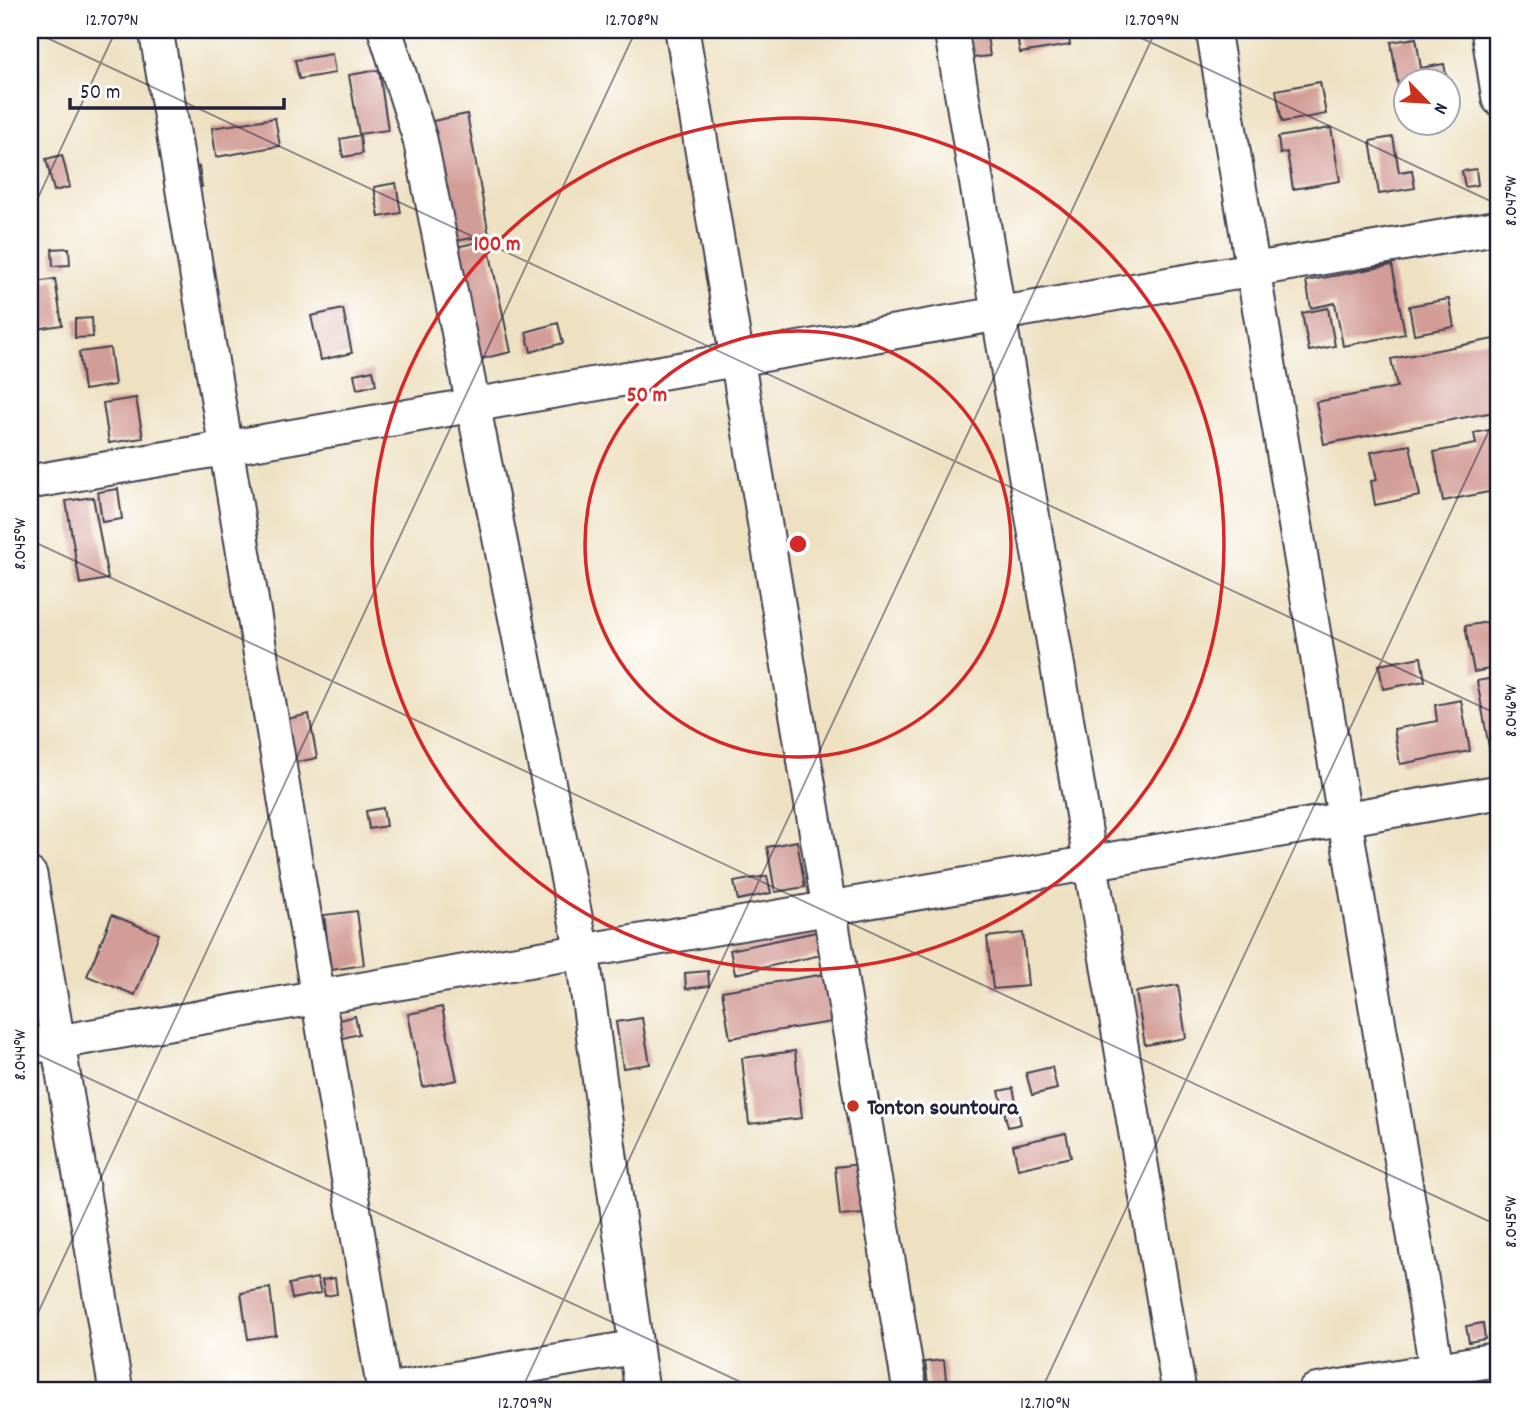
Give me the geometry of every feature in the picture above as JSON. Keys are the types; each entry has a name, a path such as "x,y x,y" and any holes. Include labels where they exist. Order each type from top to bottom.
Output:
{"street":[{"path":"156,30 384,1391 636,1348"},
{"path":"386,30 420,139 582,951 642,1391"},
{"path":"682,30 910,1391"},
{"path":"951,30 1179,1391"},
{"path":"1213,30 1439,1381"},
{"path":"1488,30 1499,99"},
{"path":"30,482 1499,226"},
{"path":"44,1044 1499,792"},
{"path":"30,875 44,1044 116,1391"},
{"path":"1315,1391 1439,1381 1499,1359"}],"building":[{"path":"967,30 986,30 990,56 971,58"},
{"path":"1016,30 1068,30 1070,45 1020,53"},
{"path":"1416,38 1421,66 1395,66 1391,42"},
{"path":"332,54 335,73 299,79 295,60"},
{"path":"379,70 388,130 359,134 349,75"},
{"path":"1320,82 1326,114 1282,122 1276,90"},
{"path":"467,114 489,235 450,242 428,122"},
{"path":"275,118 280,146 216,157 212,128"},
{"path":"1331,128 1340,181 1293,189 1287,152 1280,154 1278,137"},
{"path":"360,135 362,154 343,157 340,139"},
{"path":"1393,137 1399,172 1412,170 1415,188 1379,194 1370,141"},
{"path":"62,155 70,187 54,191 46,159"},
{"path":"199,167 202,187 188,189 185,169"},
{"path":"1476,169 1478,185 1465,187 1462,171"},
{"path":"396,183 401,213 379,217 374,187"},
{"path":"487,240 511,352 476,360 452,248"},
{"path":"69,248 70,265 53,266 52,249"},
{"path":"1392,265 1405,334 1343,346 1335,303 1311,308 1306,281"},
{"path":"55,279 62,325 30,330 30,283"},
{"path":"1449,299 1454,327 1414,334 1409,306"},
{"path":"1328,308 1335,346 1309,351 1302,313"},
{"path":"343,309 352,353 321,360 311,316"},
{"path":"92,318 93,337 75,338 75,319"},
{"path":"558,323 563,343 531,352 526,332"},
{"path":"1499,338 1499,411 1324,444 1316,402 1397,387 1391,359"},
{"path":"110,348 115,385 84,390 79,352"},
{"path":"373,370 376,385 357,389 354,374"},
{"path":"136,398 143,438 109,443 103,403"},
{"path":"1499,428 1499,490 1443,501 1434,452 1476,444 1474,433"},
{"path":"1410,445 1420,496 1375,505 1371,481 1377,480 1371,452"},
{"path":"118,489 122,519 102,522 98,492"},
{"path":"93,497 108,579 80,584 66,501"},
{"path":"1499,620 1499,667 1474,672 1465,626"},
{"path":"1421,657 1425,681 1383,689 1379,665"},
{"path":"1499,677 1499,757 1491,758 1477,681"},
{"path":"1461,700 1470,751 1400,764 1394,729 1437,721 1435,705"},
{"path":"309,714 317,758 292,763 283,720"},
{"path":"383,808 386,826 369,829 366,811"},
{"path":"797,841 805,887 775,892 767,847"},
{"path":"767,876 771,893 738,900 734,882"},
{"path":"357,911 364,965 331,970 324,915"},
{"path":"112,915 159,934 135,995 87,976"},
{"path":"816,932 821,955 735,974 730,950"},
{"path":"1023,933 1028,986 993,989 987,937"},
{"path":"708,971 709,986 686,989 685,973"},
{"path":"825,974 832,1022 730,1038 722,991"},
{"path":"1178,985 1186,1038 1145,1045 1136,992"},
{"path":"442,1007 457,1080 423,1087 408,1014"},
{"path":"355,1016 359,1034 339,1039 336,1021"},
{"path":"642,1018 650,1064 623,1068 616,1022"},
{"path":"795,1051 802,1118 749,1124 742,1058"},
{"path":"1052,1067 1057,1089 1032,1095 1026,1073"},
{"path":"1013,1088 1021,1124 1008,1127 999,1091"},
{"path":"1066,1133 1071,1157 1018,1169 1013,1145"},
{"path":"860,1164 864,1214 840,1216 835,1167"},
{"path":"317,1278 321,1293 292,1299 289,1284"},
{"path":"335,1278 337,1294 325,1296 322,1280"},
{"path":"270,1288 276,1335 248,1339 241,1293"},
{"path":"1483,1323 1485,1339 1469,1342 1466,1326"},
{"path":"944,1360 947,1389 929,1391 925,1362"}],"place":[{"name":"Tonton sountoura","path":"853,1106"}]}
